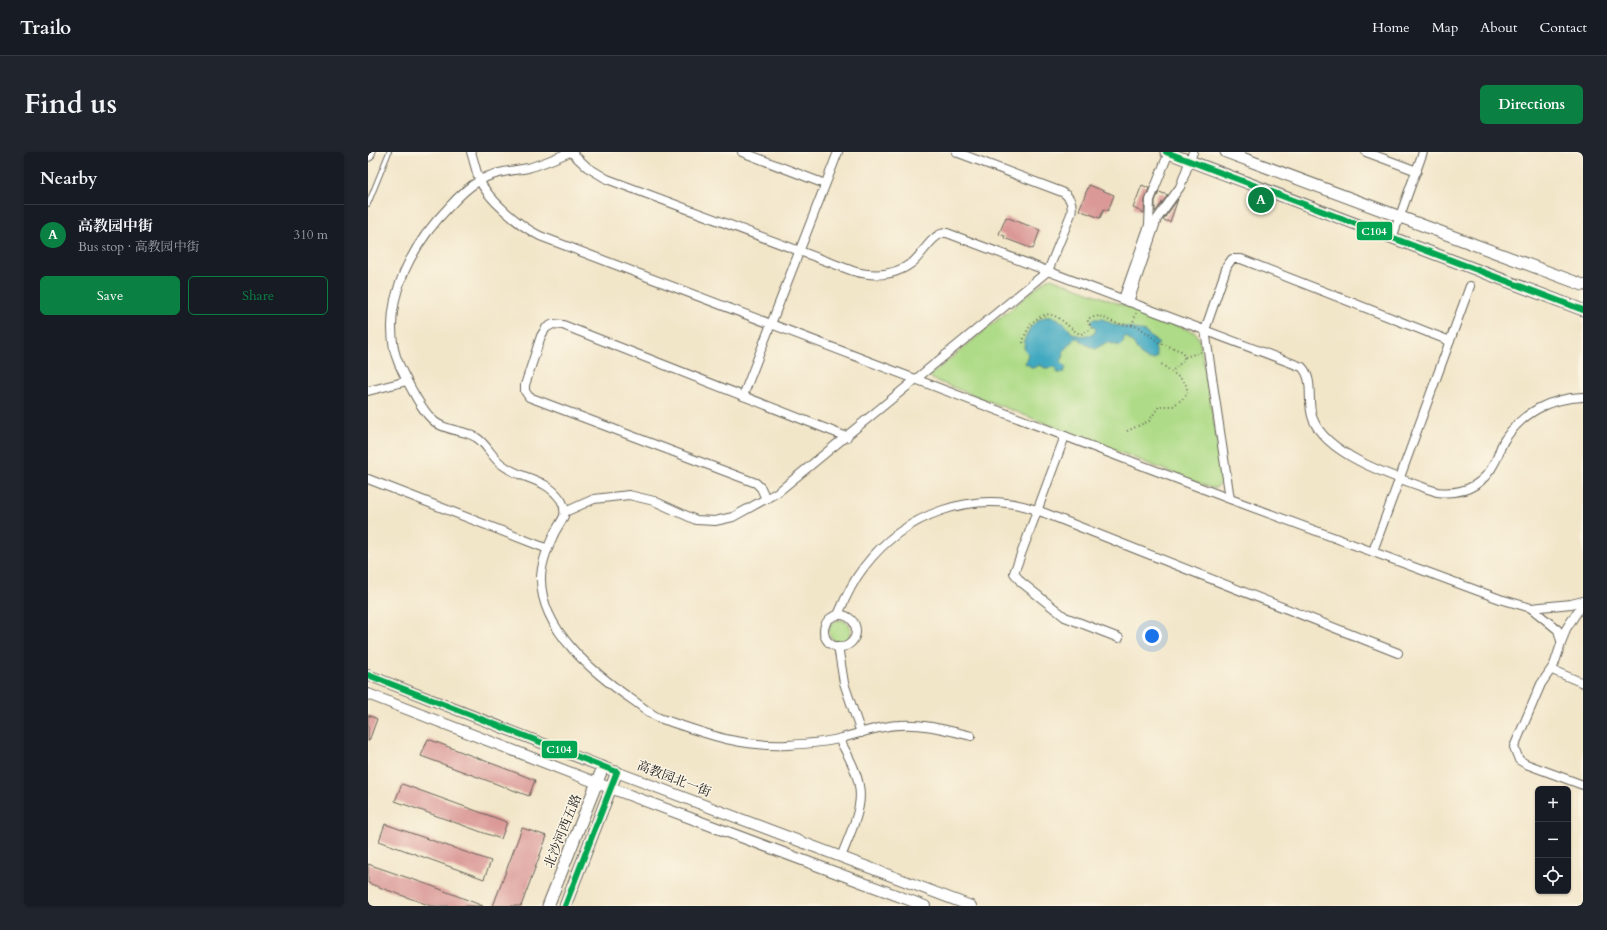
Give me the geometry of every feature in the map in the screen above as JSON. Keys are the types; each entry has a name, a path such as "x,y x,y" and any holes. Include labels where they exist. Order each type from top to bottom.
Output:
{"main road":[{"path":"1168,152 1191,157 1392,238 1583,310"},
{"path":"1226,152 1583,285"},
{"name":"北沙河西五路","path":"548,906 603,767"},
{"path":"565,906 617,772"}],"street":[{"path":"472,152 480,180 499,206 526,228 540,236 1230,499 1500,599 1531,608 1583,602"},
{"path":"565,512 560,499 548,487 532,477 515,473 501,465 478,438 443,427 433,420 421,405 407,381 395,352 393,326 397,294 406,267 415,250 434,223 462,194 480,180 495,174 527,168 557,155 570,152 587,167 607,178 860,273 893,273 912,263 937,236 944,233 1302,367 1309,377 1311,415 1317,427 1325,437 1350,457 1437,492 1451,494 1470,488 1482,481 1495,462 1504,440 1526,417 1548,403 1570,398 1583,397"},
{"path":"742,152 825,184"},
{"path":"743,396 838,152"},
{"path":"956,152 1062,192 1070,199 1072,214 1048,271 787,486 733,517 715,521 696,520 654,501 629,495 594,499 565,512 548,549 543,567 542,584 548,610 557,628 580,657 592,669 658,717 711,737 741,743 788,745 839,739 886,726 912,724 971,736"},
{"path":"1126,300 1149,225 1150,200 1168,152"},
{"path":"1366,152 1417,171"},
{"path":"1392,238 1423,152"},
{"path":"1126,300 1157,219 1177,193 1191,157"},
{"path":"1230,499 1205,330 1227,266 1232,259 1236,258 1450,341"},
{"path":"1373,551 1401,478 1470,286"},
{"path":"766,499 761,488 756,483 532,398 527,394 524,388 543,332 550,326 559,323 847,437"},
{"path":"368,391 407,381"},
{"path":"1065,436 1015,568 1016,577 1065,617 1119,638"},
{"path":"368,479 548,549"},
{"path":"838,614 852,620 856,630 850,643 838,646 830,644 827,640 824,629 828,620 838,614 858,576 870,560 886,544 926,516 950,507 982,501 1010,502 1037,510 1398,653"},
{"path":"1583,602 1566,629 1552,670 1541,684 1515,742 1514,752 1519,760 1526,764 1583,785"},
{"path":"1531,608 1558,630 1561,641"},
{"path":"838,646 844,683 861,733"},
{"path":"1552,670 1583,683"},
{"name":"高教园北一街","path":"368,675 603,767 971,906"},
{"path":"368,694 597,784 925,906"},
{"path":"839,739 857,775 862,796 857,817 841,857"}],"lane":[{"path":"368,204 389,152"}],"path":[{"path":"1132,325 1138,305"},
{"path":"1024,343 1024,337 1031,324 1040,317 1047,315 1058,317 1075,331 1082,334 1091,330 1092,327 1088,321 1092,316 1104,316 1114,323 1132,325 1144,330 1160,343 1176,348 1183,353 1185,357"},
{"path":"1171,372 1174,367 1182,363 1185,357 1208,350"},
{"path":"1127,431 1149,421 1159,406 1173,406 1185,397 1188,391 1187,384 1160,363"}],"green space":[{"path":"1051,278 1196,333 1200,343 1224,480 1216,488 1211,488 932,379 930,376 933,373 1046,280"},
{"path":"840,620 848,623 851,631 848,639 840,642 832,639 829,631 832,623"}],"water":[{"path":"1045,317 1054,317 1064,323 1072,333 1081,336 1094,334 1096,329 1090,322 1093,319 1103,319 1114,325 1145,332 1159,344 1155,347 1157,356 1155,359 1149,360 1140,354 1134,344 1126,337 1120,346 1107,342 1095,349 1085,344 1078,338 1075,338 1063,351 1064,356 1061,361 1066,368 1063,373 1058,373 1055,367 1045,368 1040,365 1033,368 1025,363 1028,354 1024,348 1025,338 1030,328 1037,321"}],"building":[{"path":"1089,185 1114,195 1108,211 1104,209 1100,218 1079,210"},
{"path":"1142,185 1149,188 1145,200 1144,213 1133,208"},
{"path":"1159,192 1168,195 1155,212 1155,201"},
{"path":"1178,199 1170,222 1163,220"},
{"path":"1006,217 1040,230 1033,249 1004,238 1005,236 999,234"},
{"path":"368,715 377,719 369,741 368,741"},
{"path":"428,739 535,780 529,796 421,756"},
{"path":"402,784 507,822 501,839 395,801"},
{"path":"385,824 491,861 484,879 379,841"},
{"path":"522,828 547,836 521,906 493,906"},
{"path":"368,864 432,886 483,906 431,906 368,883"}],"transit line":[{"name":"C104","path":"1166,152 1583,310"},
{"name":"C104","path":"368,675 617,772 565,906"}],"place":[{"name":"高教园中街","path":"1261,200"}]}
